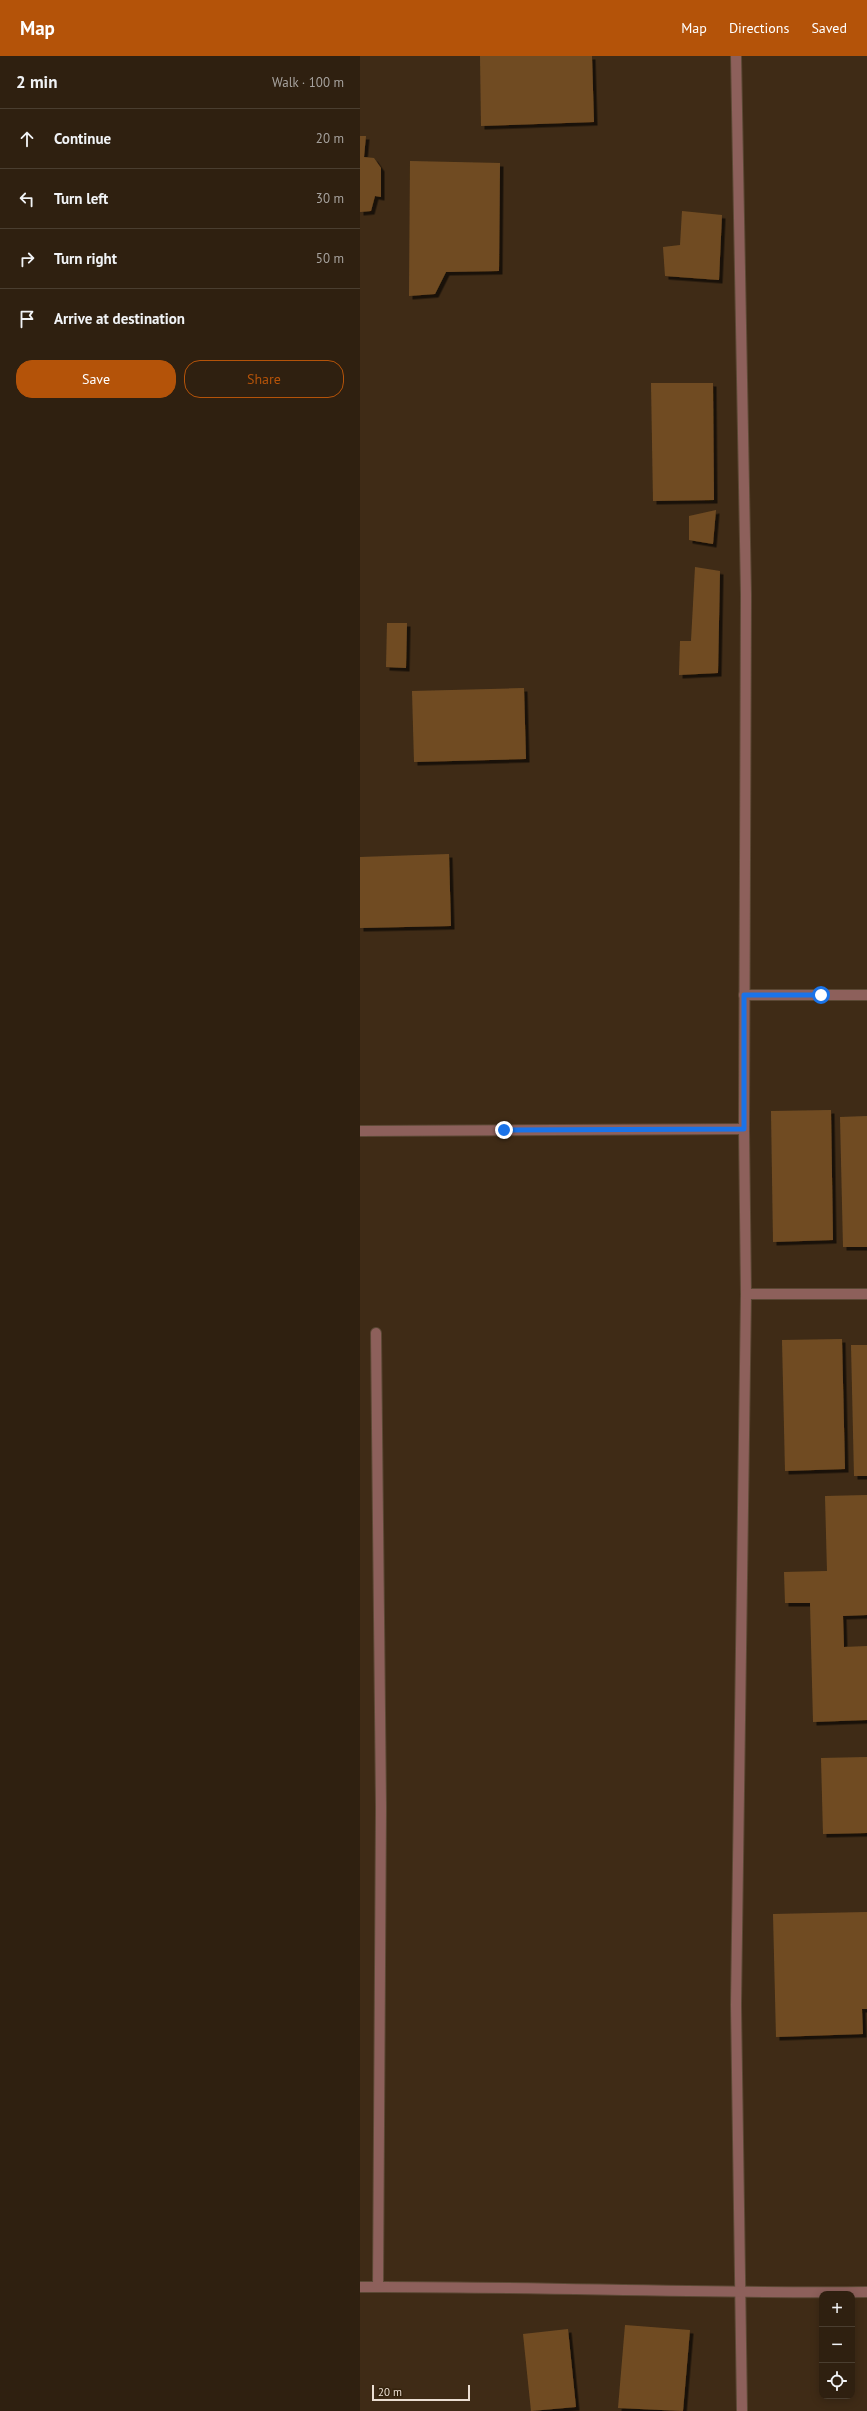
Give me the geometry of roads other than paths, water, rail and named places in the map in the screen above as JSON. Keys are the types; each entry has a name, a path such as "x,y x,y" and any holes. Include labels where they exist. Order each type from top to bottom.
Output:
{"street":[{"path":"736,56 746,595 744,995 746,1294 736,2005 742,2411"},
{"path":"744,995 867,995"},
{"path":"360,1130 744,1129"},
{"path":"746,1294 867,1294"},
{"path":"376,1333 381,1807 378,2287"},
{"path":"360,2287 740,2293 867,2292"}]}
